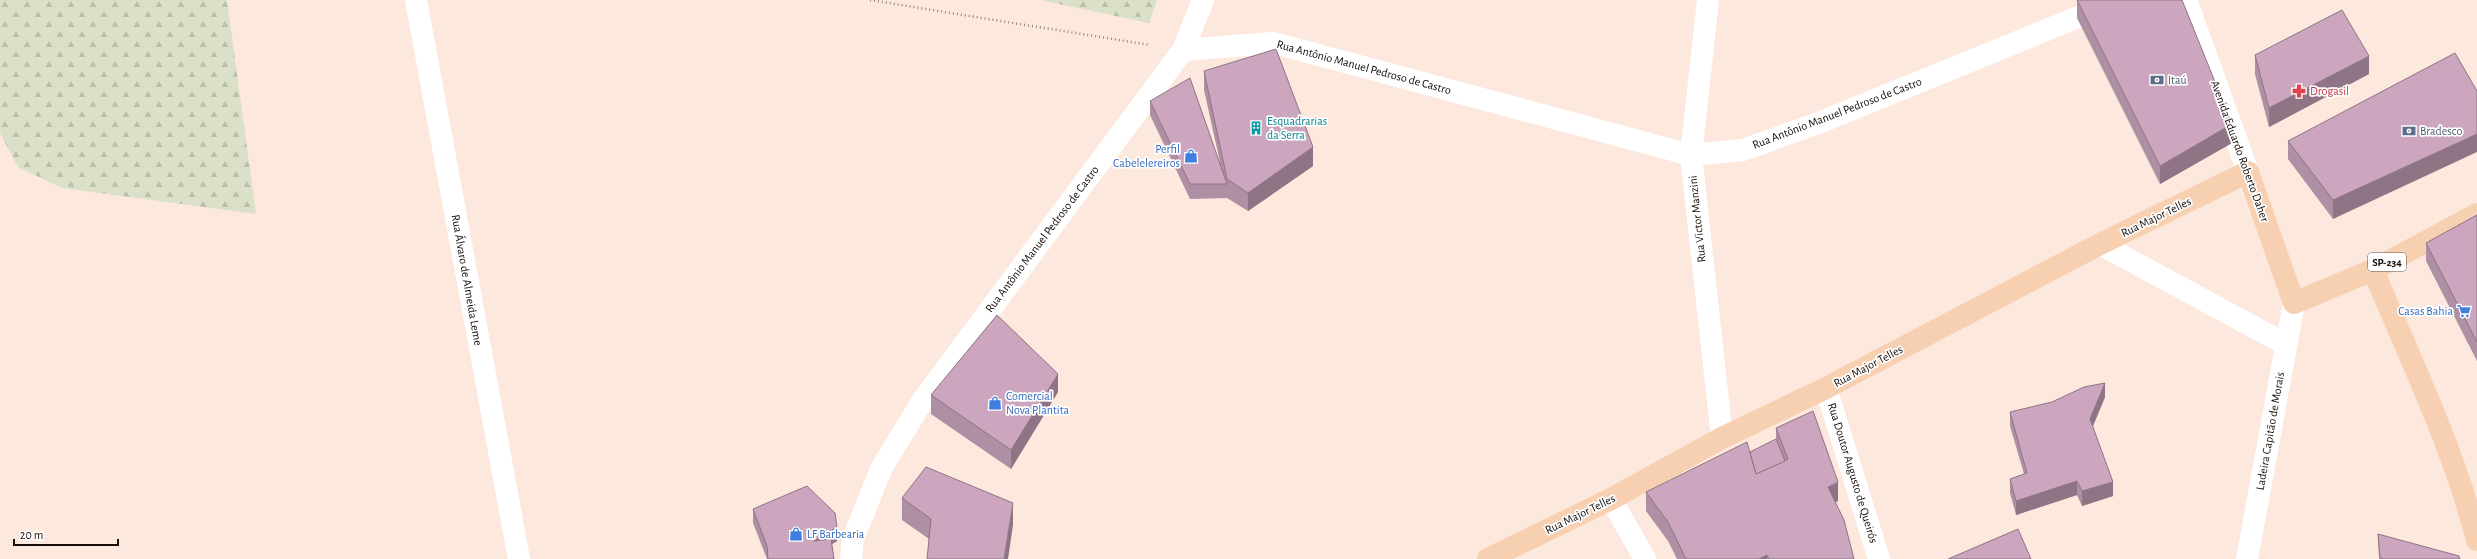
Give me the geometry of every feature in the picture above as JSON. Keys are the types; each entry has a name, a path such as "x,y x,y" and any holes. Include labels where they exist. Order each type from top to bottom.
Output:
{"main road":[{"name":"Rua Major Telles","path":"1488,559 1611,499 1722,438 1826,388 2100,244 2248,172"},
{"name":"Avenida Eduardo Roberto Daher","path":"2248,172 2294,303"},
{"name":"SP-234","path":"2294,303 2373,270 2477,214"},
{"path":"2373,270 2433,407 2465,493 2477,540"}],"street":[{"name":"Rua Álvaro de Almeida Leme","path":"416,0 519,559"},
{"path":"1183,50 1203,0"},
{"name":"Rua Victor Manzini","path":"1708,0 1691,156 1722,438"},
{"name":"Rua Antônio Manuel Pedroso de Castro","path":"850,559 852,539 881,469 923,400 1183,50 1274,42 1691,156 1743,150 1814,124 2120,0"},
{"name":"Avenida Eduardo Roberto Daher","path":"2186,0 2248,172"},
{"path":"2100,244 2285,344"},
{"name":"Ladeira Capitão de Morais","path":"2247,559 2285,344 2294,303"},
{"name":"Rua Doutor Augusto de Queirós","path":"1826,388 1879,559"},
{"path":"1611,499 1645,559"}],"path":[{"path":"870,0 1183,50"}],"green space":[{"path":"0,0 227,0 256,214 62,188 18,167 0,133"},
{"path":"1040,0 1157,0 1149,23"}],"building":[{"name":"Itaú","path":"2077,0 2182,0 2232,124 2160,166"},
{"name":"Drogasil","path":"2342,10 2369,56 2269,108 2255,55"},
{"name":"Esquadrarias da Serra","path":"1276,49 1313,147 1248,193 1227,179 1204,71"},
{"name":"Bradesco","path":"2455,53 2477,91 2477,134 2333,200 2288,141"},
{"name":"Perfil Cabelelereiros","path":"1190,78 1227,184 1190,184 1150,101"},
{"name":"Casas Bahia","path":"2477,215 2477,342 2426,243"},
{"name":"Comercial Nova Plantita","path":"997,315 1058,374 1011,450 931,395"},
{"path":"2105,383 2090,419 2113,482 2082,491 2077,481 2016,501 2010,479 2027,473 2010,412 2052,402 2084,387"},
{"path":"1813,411 1838,482 1828,487 1844,520 1854,559 1769,559 1767,555 1759,559 1686,559 1668,522 1646,492 1747,442 1756,474 1788,459 1776,428"},
{"path":"1776,439 1785,461 1756,474 1750,452"},
{"path":"926,467 1013,503 1004,559 927,559 931,519 902,498"},
{"name":"LF Barbearia","path":"807,486 835,513 837,527 814,541 831,539 834,559 768,559 767,546 753,509"},
{"path":"2018,529 2031,559 1948,559"},
{"path":"2378,534 2459,556 2460,559 2380,558"}],"place":[{"name":"Itaú","path":"2157,80"},
{"name":"Drogasil","path":"2299,91"},
{"name":"Esquadrarias da Serra","path":"1256,128"},
{"name":"Bradesco","path":"2409,131"},
{"name":"Perfil Cabelelereiros","path":"1191,156"},
{"name":"Casas Bahia","path":"2464,311"},
{"name":"Comercial Nova Plantita","path":"995,403"},
{"name":"LF Barbearia","path":"796,534"}]}
